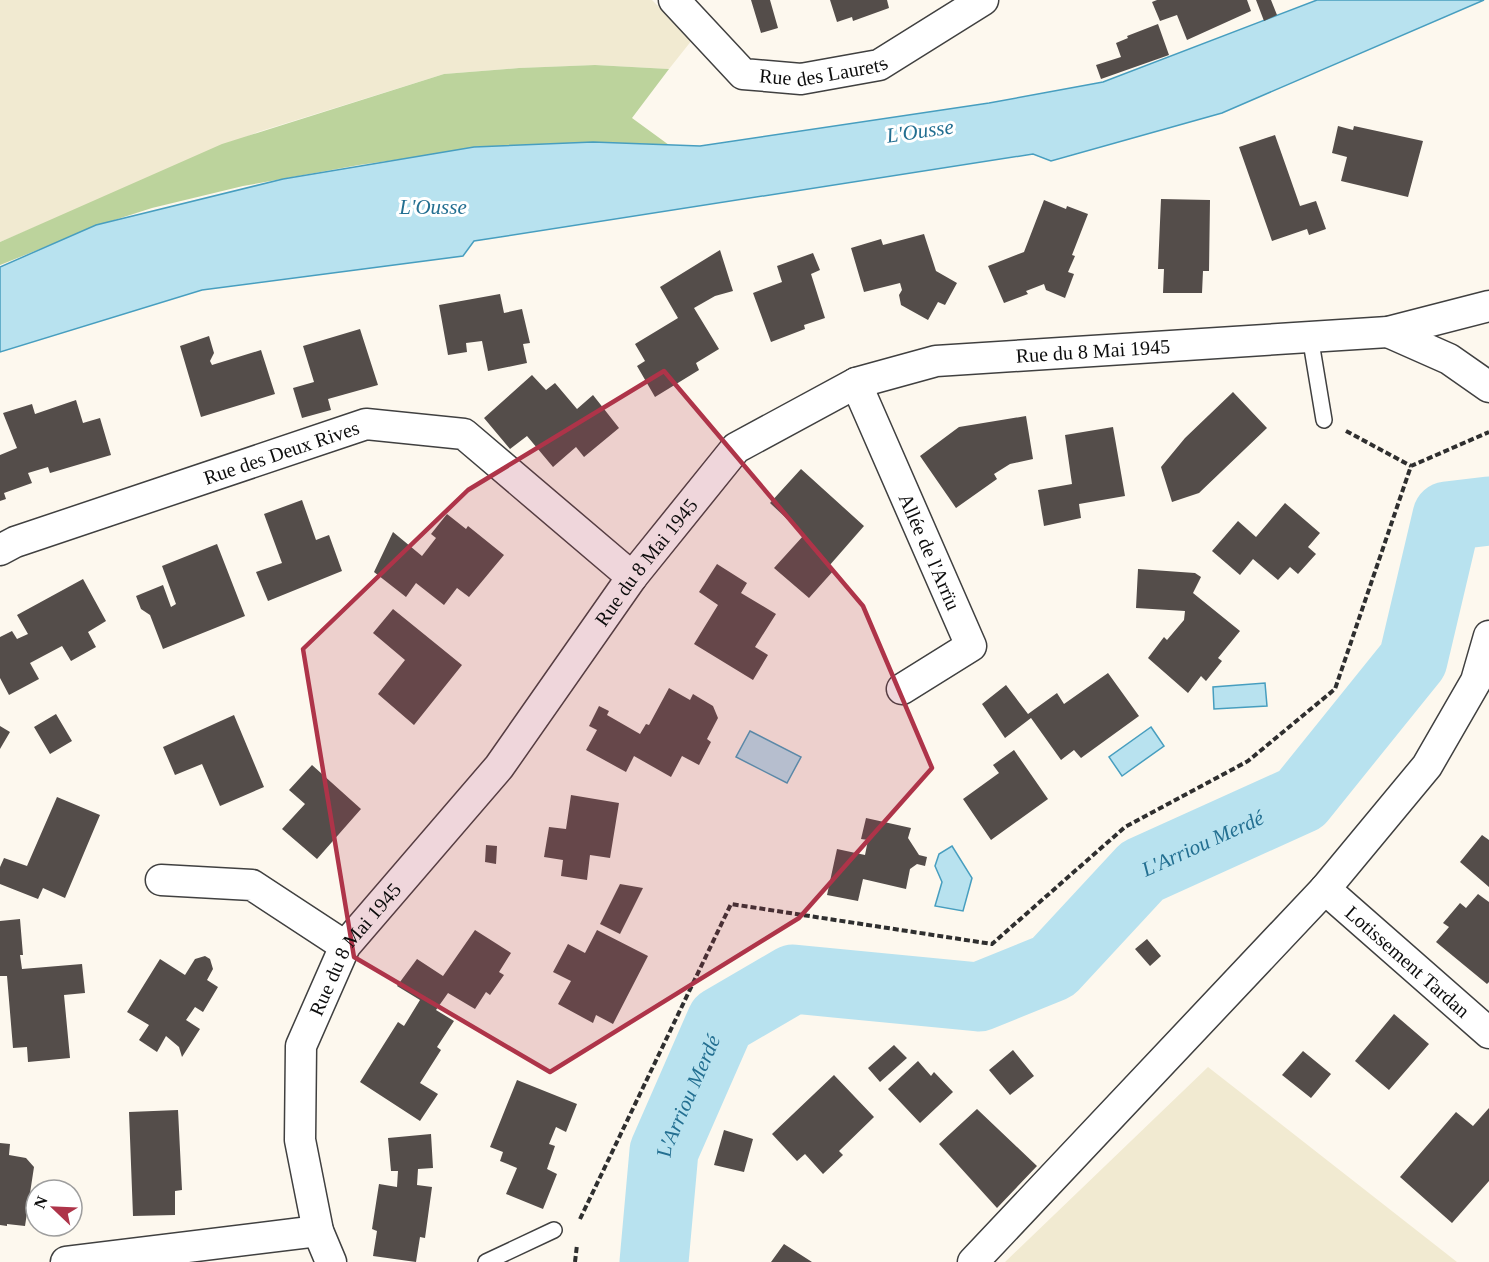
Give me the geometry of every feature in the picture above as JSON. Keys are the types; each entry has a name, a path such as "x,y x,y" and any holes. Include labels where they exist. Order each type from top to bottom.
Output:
{"street":[{"name":"Rue des Laurets","path":"674,0 743,74 801,79 879,65 983,0"},
{"name":"Rue du 8 Mai 1945","path":"331,1262 318,1231 300,1140 301,1046 345,946 499,767 632,577 736,448 856,383 936,361 1388,332 1489,306"},
{"name":"Rue du 8 Mai 1945","path":"1388,332 1449,358 1489,387"},
{"name":"Allée de l'Arrïu","path":"856,383 971,646 902,689"},
{"name":"Rue des Deux Rives","path":"0,550 15,542 366,424 464,434 632,577"},
{"path":"973,1262 1324,889 1428,766 1476,681 1489,636"},
{"path":"161,880 252,885 345,946"},
{"name":"Lotissement Tardan","path":"1324,889 1489,1033"},
{"path":"66,1262 318,1231"}],"lane":[{"path":"1310,336 1324,420"},
{"path":"486,1262 554,1230"}],"path":[{"path":"1324,420 1411,466"},
{"path":"581,1215 731,904 992,944 1125,827 1248,761 1335,689 1411,466 1489,432"}],"highlighted area":[{"path":"664,371 863,606 932,768 799,918 550,1072 354,957 303,649 468,490"}],"shaded area":[{"path":"0,0 652,0 692,40 669,69 595,65 444,74 258,132 0,242"},
{"path":"1208,1067 1457,1262 1005,1262"}],"green space":[{"path":"595,65 669,69 632,118 669,145 445,153 359,165 243,186 152,208 105,223 0,265 0,242 222,144 444,74"}],"water":[{"name":"L'Ousse","path":"1317,0 1484,0 1222,113 1051,161 1033,154 474,241 463,256 202,290 0,352 0,267 96,225 283,179 474,147 593,142 700,146 989,103 1103,82"},
{"path":"1265,683 1267,706 1214,709 1213,687"},
{"path":"1151,727 1164,746 1122,776 1109,757"},
{"path":"750,731 801,757 787,783 736,757"},
{"path":"952,846 972,878 963,911 935,906 942,882 935,866 939,854"}],"building":[{"path":"751,0 770,0 778,28 761,33"},
{"path":"830,0 887,0 889,8 853,21 852,17 837,22"},
{"path":"1157,0 1247,0 1251,11 1187,40 1177,15 1160,21 1152,2"},
{"path":"1256,0 1271,0 1277,15 1264,21"},
{"path":"1158,24 1169,55 1101,79 1096,65 1121,57 1116,43 1128,38 1127,36"},
{"path":"1338,126 1353,130 1354,126 1423,141 1408,197 1341,181 1347,157 1332,153"},
{"path":"1275,135 1300,206 1316,201 1326,229 1309,235 1307,229 1272,241 1239,147"},
{"path":"1161,199 1210,200 1209,271 1203,271 1202,293 1163,293 1164,269 1158,269"},
{"path":"1044,200 1066,209 1067,206 1088,214 1072,255 1075,256 1068,272 1074,274 1065,298 1046,290 1044,284 1026,291 1028,294 1004,303 988,266 1024,252"},
{"path":"924,234 936,271 957,283 945,305 938,302 928,320 901,305 900,283 864,292 851,248 881,239 883,245"},
{"path":"720,250 733,291 715,296 694,308 719,349 696,363 699,370 655,397 637,366 645,361 635,344 678,318 660,287"},
{"path":"813,253 820,270 811,274 825,318 804,325 805,329 771,342 753,293 782,282 777,266"},
{"path":"500,294 504,313 522,309 530,343 523,344 527,363 488,371 482,341 466,343 467,352 448,355 439,305"},
{"path":"360,329 378,385 328,399 331,410 302,418 293,388 314,382 303,346"},
{"path":"209,336 214,353 210,361 212,365 261,350 275,394 201,417 180,346"},
{"path":"532,375 546,390 555,383 577,409 593,395 619,428 584,457 576,447 553,467 527,436 510,449 484,418"},
{"path":"1233,392 1267,428 1199,493 1172,502 1161,467 1185,438"},
{"path":"76,400 83,423 100,418 111,455 50,473 48,467 28,473 32,483 4,493 6,499 0,501 0,455 17,448 3,413 32,404 35,414"},
{"path":"1026,416 1033,459 1010,464 994,474 997,479 956,508 920,456 959,427"},
{"path":"1113,427 1125,496 1079,504 1081,518 1044,526 1038,490 1072,484 1065,435"},
{"path":"801,469 864,526 829,566 834,570 809,598 774,568 804,535 770,503"},
{"path":"302,500 316,540 329,535 342,571 268,601 256,572 282,563 264,514"},
{"path":"1285,503 1320,533 1308,547 1316,554 1298,574 1290,567 1278,580 1253,559 1240,575 1212,551 1238,521 1256,537"},
{"path":"447,514 466,529 468,526 504,555 469,597 457,588 444,605 416,583 406,597 374,572 393,532 422,556 436,538 431,534"},
{"path":"217,544 245,616 163,649 150,615 141,609 136,596 163,585 171,607 176,604 162,566"},
{"path":"717,564 747,583 741,593 776,614 755,647 768,655 753,680 694,644 718,605 699,592"},
{"path":"1138,569 1195,573 1201,577 1193,593 1240,631 1218,658 1222,661 1206,681 1201,676 1188,693 1148,658 1164,637 1167,640 1184,620 1185,611 1136,608"},
{"path":"83,579 106,621 88,632 96,647 71,661 62,646 30,663 39,679 9,695 0,678 0,637 12,631 17,639 28,634 17,615"},
{"path":"393,609 462,665 414,725 378,694 405,660 373,633"},
{"path":"1108,673 1139,716 1081,758 1074,750 1061,760 1031,718 1005,738 982,704 1006,685 1028,714 1057,693 1064,704"},
{"path":"669,688 690,700 693,694 713,706 718,718 707,739 711,742 699,765 682,756 671,777 634,756 626,772 586,750 597,730 589,726 599,706 609,711 607,715 640,734 646,724 649,725"},
{"path":"56,714 72,741 50,754 34,727"},
{"path":"234,715 264,787 220,806 202,764 175,775 163,747"},
{"path":"0,726 10,732 0,749"},
{"path":"1014,750 1048,799 991,840 963,799 999,773 993,765"},
{"path":"312,765 361,809 317,859 282,829 305,804 289,790"},
{"path":"571,795 619,803 610,858 590,855 587,880 561,876 563,860 544,857 549,827 566,829"},
{"path":"57,797 100,815 65,898 43,888 38,899 0,884 0,867 4,858 27,866"},
{"path":"866,818 911,828 908,838 919,855 927,857 925,866 917,864 910,869 906,889 863,879 858,901 827,895 837,849 865,855 868,840 861,839"},
{"path":"1482,835 1489,840 1489,887 1460,862"},
{"path":"486,845 497,846 496,864 485,862"},
{"path":"620,884 643,888 620,934 600,924"},
{"path":"1478,894 1489,902 1489,982 1487,984 1436,942 1449,927 1443,923 1460,903 1466,908"},
{"path":"20,919 22,969 82,964 85,993 64,995 70,1058 28,1062 27,1047 13,1048 7,976 0,976 0,921"},
{"path":"475,930 511,953 499,972 504,975 490,995 486,992 475,1009 448,993 436,1010 454,1021 437,1047 441,1050 420,1083 438,1094 420,1121 360,1082 398,1022 404,1026 420,1000 397,986 417,959 443,976"},
{"path":"597,930 648,956 613,1024 596,1015 593,1023 558,1004 571,981 553,972 568,944 585,953"},
{"path":"1147,939 1161,956 1150,966 1135,949"},
{"path":"205,956 210,959 213,969 207,980 218,987 203,1012 195,1007 186,1020 200,1029 182,1057 179,1047 166,1036 157,1052 139,1040 149,1025 127,1012 160,959 185,975 195,959"},
{"path":"1394,1014 1429,1044 1389,1090 1355,1061"},
{"path":"894,1045 907,1058 880,1082 868,1068"},
{"path":"1013,1050 1034,1076 1010,1095 989,1070"},
{"path":"1303,1051 1331,1074 1311,1098 1282,1075"},
{"path":"918,1061 931,1076 934,1072 953,1092 920,1123 888,1089"},
{"path":"834,1075 874,1117 839,1151 843,1155 823,1174 805,1154 797,1161 772,1134"},
{"path":"517,1080 577,1104 566,1132 556,1127 549,1144 555,1146 547,1169 557,1174 543,1209 506,1194 517,1168 500,1161 503,1152 490,1147"},
{"path":"1489,1108 1489,1181 1452,1223 1400,1177 1456,1112 1473,1126"},
{"path":"977,1109 1037,1166 997,1208 939,1144"},
{"path":"178,1110 182,1190 175,1191 175,1215 133,1216 129,1112"},
{"path":"724,1130 753,1139 744,1172 714,1165"},
{"path":"431,1134 433,1168 418,1169 417,1185 432,1187 425,1238 420,1237 416,1262 373,1256 377,1231 372,1229 379,1184 397,1187 398,1171 391,1171 388,1138"},
{"path":"0,1143 10,1144 9,1155 26,1158 34,1167 32,1178 24,1178 24,1226 0,1225"},
{"path":"784,1244 812,1262 771,1262"}],"waterway":[{"name":"L'Arriou Merdé","path":"654,1262 664,1151 721,1021 793,979 979,997 1053,967 1142,871 1301,799 1413,660 1447,516 1489,511"}]}
